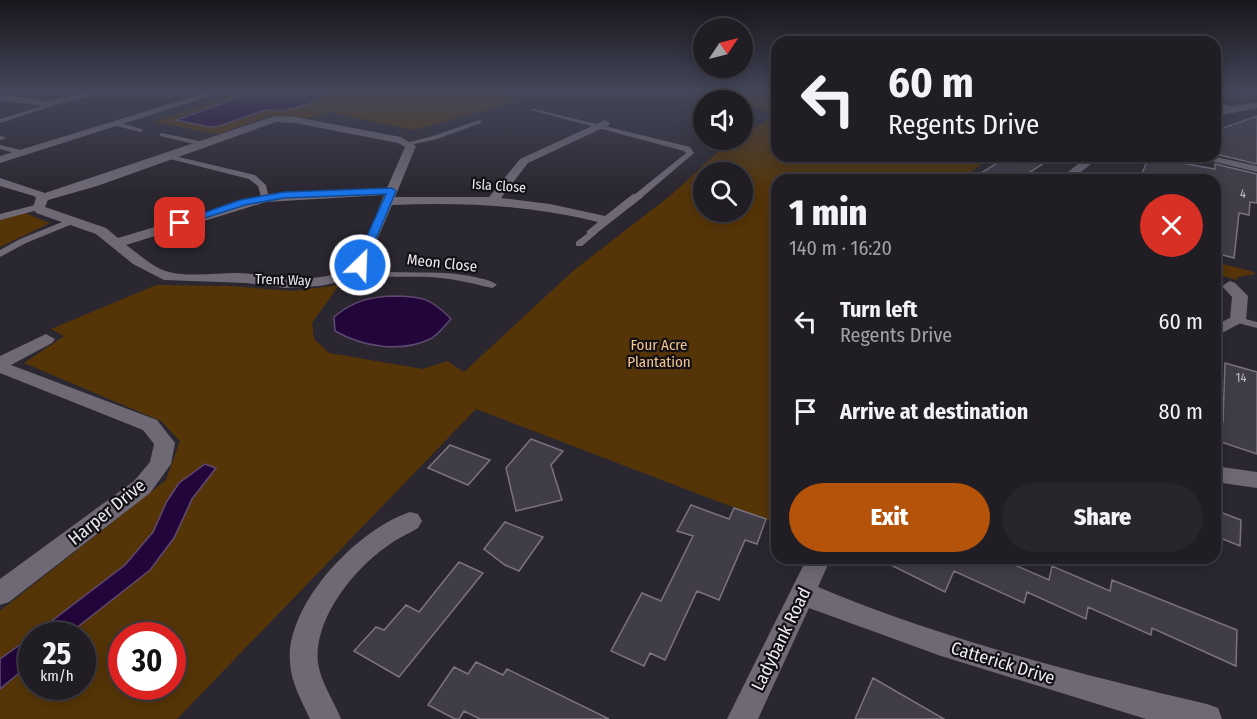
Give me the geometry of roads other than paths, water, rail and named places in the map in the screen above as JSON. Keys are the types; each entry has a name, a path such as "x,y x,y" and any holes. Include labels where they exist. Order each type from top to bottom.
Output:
{"street":[{"path":"0,160 113,125"},
{"path":"40,203 256,125"},
{"path":"316,125 410,143 360,265 353,270"},
{"path":"494,199 524,160 602,125"},
{"path":"1221,161 1257,169"},
{"path":"1072,174 1087,162"},
{"name":"Trent Way","path":"0,182 38,193 40,203 52,215 101,231 158,273 184,279 246,278 285,283 334,279 353,270"},
{"name":"Isla Close","path":"117,243 265,198 390,196 494,199 551,207 607,220"},
{"path":"593,232 637,197"},
{"path":"1221,329 1238,320 1240,296 1230,286"},
{"name":"Harper Drive","path":"0,365 46,339"},
{"name":"Harper Drive","path":"0,365 150,425 165,443 160,464 142,488 0,594"},
{"path":"1221,475 1257,480"},
{"path":"327,719 304,663 303,641 315,613 334,584 376,541 410,521"},
{"name":"Ladybank Road","path":"742,719 816,564"},
{"name":"Catterick Drive","path":"803,593 846,612 932,641 1169,714 1207,719"}],"lane":[{"path":"117,125 140,130"},
{"path":"410,143 435,138 472,125"},
{"path":"602,125 677,145 690,153 637,197"},
{"path":"162,135 203,144"},
{"path":"0,147 22,153"},
{"path":"169,156 252,177 262,185 265,198"},
{"path":"0,217 40,203"},
{"path":"0,254 23,240 72,220"},
{"path":"579,244 593,232"},
{"name":"Meon Close","path":"353,270 364,274 432,274 468,278 492,285"},
{"path":"1238,320 1257,324"}],"park label":[{"name":"Four Acre Plantation","path":"659,354"}]}
